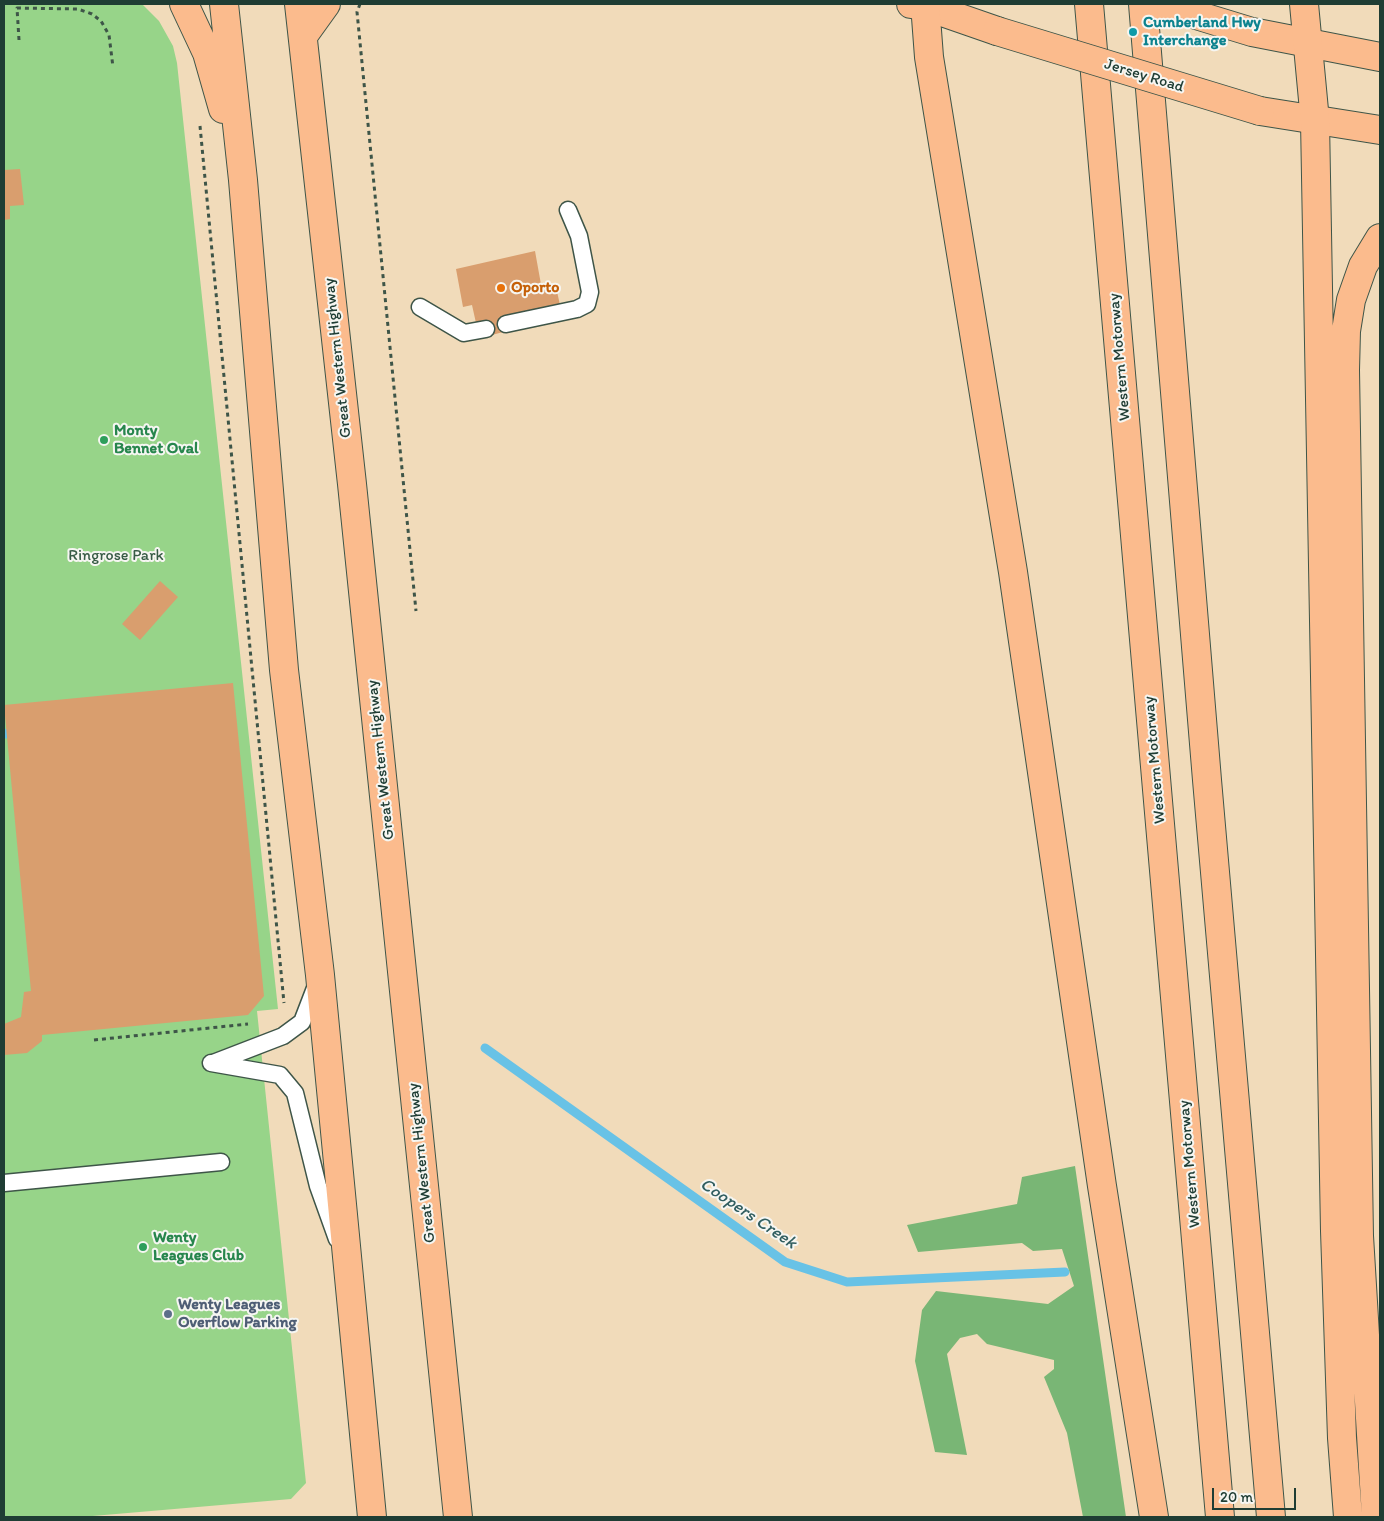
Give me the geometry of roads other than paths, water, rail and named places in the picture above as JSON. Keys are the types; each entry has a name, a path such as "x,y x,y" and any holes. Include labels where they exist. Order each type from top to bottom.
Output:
{"highway":[{"path":"184,4 207,53 243,180"},
{"path":"224,4 243,180 284,670 320,975 372,1517"},
{"name":"Great Western Highway","path":"299,4 352,484 458,1517"},
{"path":"303,36 326,4"},
{"name":"Western Motorway","path":"1089,4 1220,1517"},
{"path":"1144,4 1207,780 1271,1517"},
{"path":"1160,4 1252,32 1380,57"},
{"path":"1304,4 1315,121 1335,1231 1342,1438 1348,1517"},
{"path":"921,5 1013,572 1099,1167 1154,1517"},
{"name":"Jersey Road","path":"921,5 996,31 1260,111 1380,130"},
{"path":"1376,1517 1359,1236 1345,370 1346,330 1351,300 1364,266 1380,238"}],"lane":[{"path":"506,324 578,309 587,304 590,292 579,236 568,210"},
{"path":"420,307 464,333 486,329"},
{"path":"320,975 302,1022 283,1036 211,1064 280,1075 295,1093 318,1186 347,1269"},
{"path":"4,1183 221,1162"}],"waterway":[{"name":"Coopers Creek","path":"485,1048 785,1262 847,1282 1065,1272"}],"place":[{"name":"Cumberland Hwy Interchange","path":"1133,32"},
{"name":"Oporto","path":"501,288"},
{"name":"Monty Bennet Oval","path":"104,440"},
{"name":"Wenty Leagues Club","path":"143,1247"},
{"name":"Wenty Leagues Overflow Parking","path":"168,1314"}],"park label":[{"name":"Ringrose Park","path":"116,556"}]}
